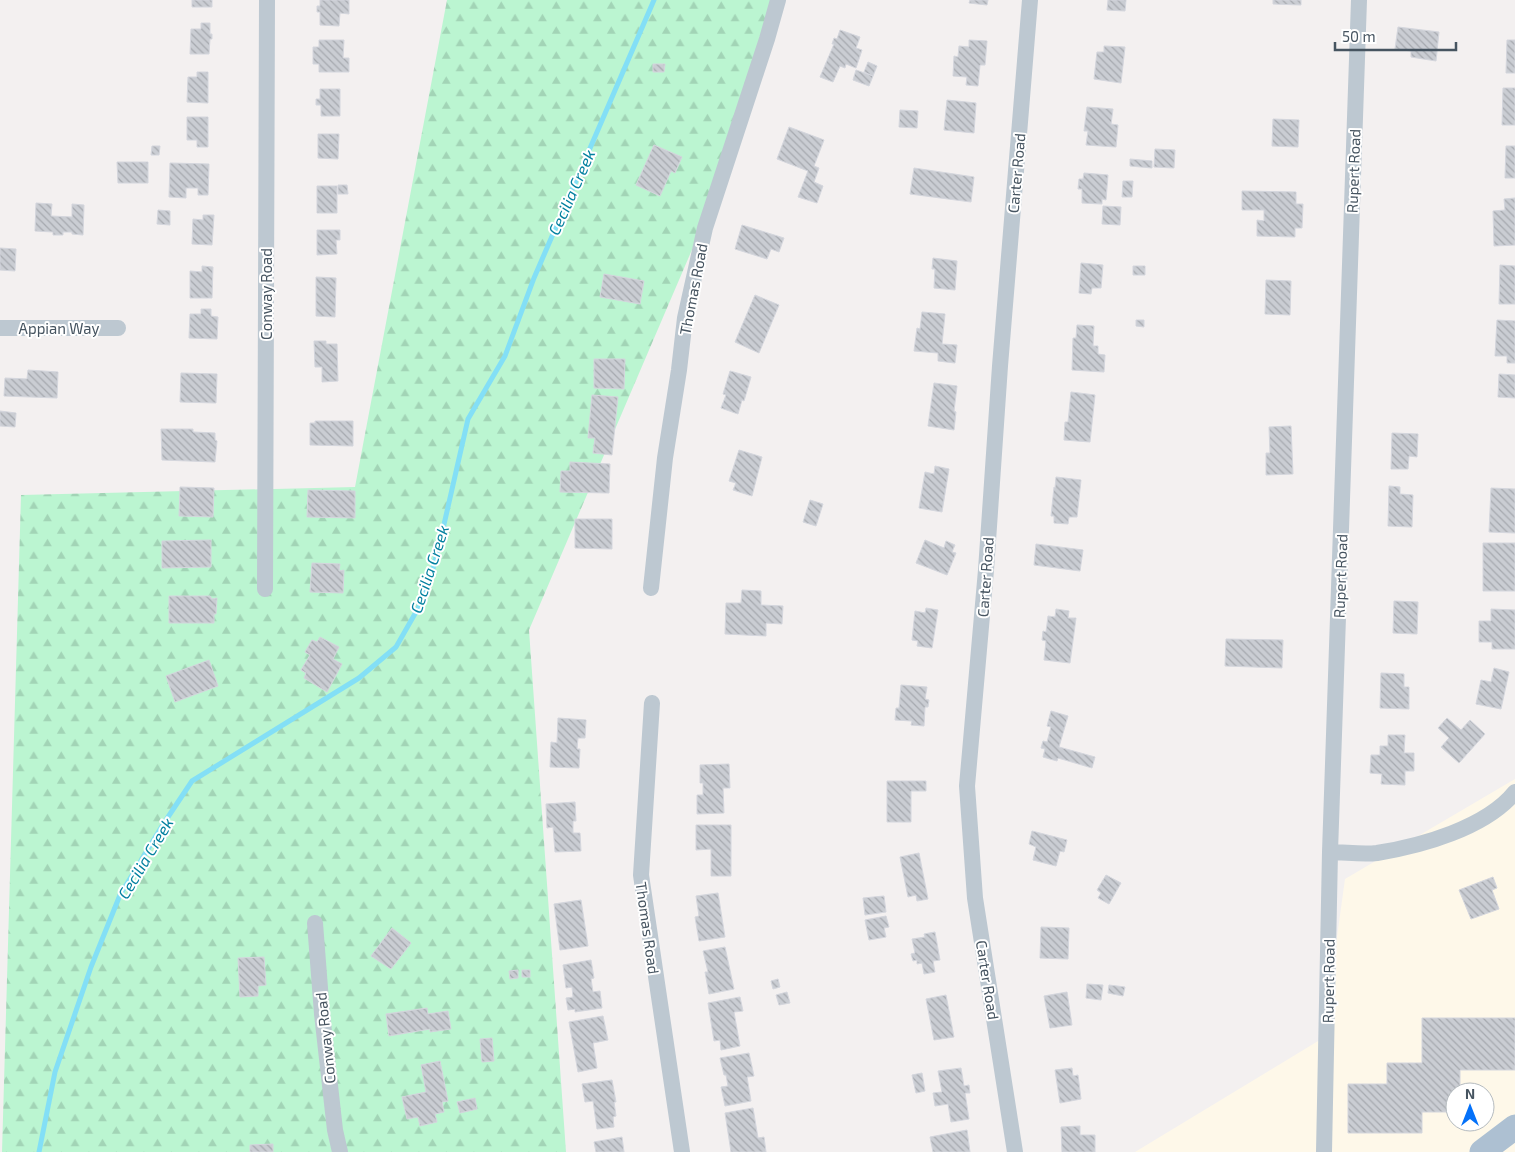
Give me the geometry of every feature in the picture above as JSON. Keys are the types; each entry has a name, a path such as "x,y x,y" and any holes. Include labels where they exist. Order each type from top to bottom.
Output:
{"main road":[{"path":"1482,1152 1515,1127"}],"street":[{"name":"Conway Road","path":"265,589 267,0"},
{"name":"Thomas Road","path":"651,588 665,458 685,318 706,228 778,0"},
{"name":"Carter Road","path":"1014,1152 975,898 967,786 986,570 1000,366 1030,0"},
{"name":"Rupert Road","path":"1324,1152 1330,852 1359,0"},
{"name":"Appian Way","path":"0,328 118,328"},
{"name":"Thomas Road","path":"652,703 641,875 682,1152"},
{"path":"1330,852 1375,853 1427,843 1470,826 1506,803 1515,792"},
{"name":"Conway Road","path":"315,923 323,1024 335,1130 340,1152"}],"shaded area":[{"path":"1515,779 1515,1152 1135,1152 1323,1038 1345,879"}],"green space":[{"path":"447,0 779,0 733,154 529,630 566,1152 2,1152 21,495 355,487"}],"building":[{"path":"192,0 212,0 212,7 192,7"},
{"path":"320,0 349,0 349,14 340,13 339,26 320,25 320,12 317,12 317,6 320,6"},
{"path":"970,0 988,0 987,5 969,3"},
{"path":"1108,0 1126,0 1125,11 1107,10"},
{"path":"1273,0 1301,0 1301,5 1273,4"},
{"path":"201,23 210,23 212,39 210,39 209,54 190,54 191,29 201,29"},
{"path":"1398,27 1439,32 1436,61 1411,57 1411,51 1395,49"},
{"path":"840,30 860,37 856,48 862,50 856,68 846,64 845,68 840,66 833,82 820,77 834,44 832,44 834,38 837,39"},
{"path":"319,40 344,40 343,58 349,58 349,72 319,72 319,64 313,64 313,47 319,47"},
{"path":"969,40 987,41 985,65 980,65 978,86 966,85 967,77 953,76 954,56 958,57 959,46 969,47"},
{"path":"1507,40 1515,40 1515,73 1506,73"},
{"path":"1104,46 1125,47 1121,83 1094,79 1097,52 1104,52"},
{"path":"868,62 877,66 873,76 864,72"},
{"path":"653,64 665,64 664,72 653,72"},
{"path":"856,70 873,76 869,86 853,80"},
{"path":"197,72 208,72 208,103 187,102 188,77 197,77"},
{"path":"1503,88 1515,88 1515,125 1502,125"},
{"path":"320,89 340,89 340,116 321,116 321,105 316,105 316,99 320,99"},
{"path":"947,100 976,103 974,133 944,130"},
{"path":"1087,107 1113,109 1111,124 1118,125 1116,147 1086,145 1088,131 1084,131"},
{"path":"900,110 918,111 917,128 899,127"},
{"path":"187,117 208,117 208,147 197,147 197,140 187,140"},
{"path":"1273,119 1299,120 1298,147 1272,146"},
{"path":"789,127 824,140 814,166 819,168 814,182 823,186 817,203 798,197 808,171 777,159"},
{"path":"318,134 339,134 338,159 318,158"},
{"path":"654,145 682,157 675,173 671,171 660,196 636,185"},
{"path":"152,146 160,146 159,155 151,155"},
{"path":"1506,146 1515,146 1515,178 1505,178"},
{"path":"1155,149 1175,150 1174,168 1154,167"},
{"path":"1130,159 1152,161 1152,168 1130,166"},
{"path":"117,162 148,162 148,183 118,183"},
{"path":"170,163 209,164 208,195 198,195 198,188 186,188 186,198 169,197"},
{"path":"914,168 974,177 971,202 910,194"},
{"path":"1084,173 1108,175 1106,200 1102,199 1102,204 1082,203 1082,189 1078,189 1079,179 1083,179"},
{"path":"1123,181 1133,181 1132,197 1122,197"},
{"path":"338,185 347,185 348,194 338,194"},
{"path":"317,186 337,186 337,213 317,213"},
{"path":"1242,191 1296,192 1296,204 1303,204 1302,228 1295,228 1295,237 1257,236 1257,220 1264,221 1264,210 1242,210"},
{"path":"1515,198 1515,245 1494,246 1493,211 1505,210 1504,199"},
{"path":"36,203 52,204 51,216 72,217 72,204 84,205 83,235 63,232 63,235 53,235 53,232 35,231"},
{"path":"1103,206 1121,207 1120,225 1102,224"},
{"path":"158,210 170,211 170,225 157,224"},
{"path":"203,215 214,215 212,245 192,244 193,219 203,220"},
{"path":"742,225 784,238 779,252 771,249 767,259 735,249"},
{"path":"317,230 340,230 340,240 336,240 337,254 317,255"},
{"path":"0,248 16,249 15,271 0,270"},
{"path":"933,258 957,261 955,290 934,288 935,269 932,269"},
{"path":"1081,263 1103,265 1101,288 1092,288 1091,294 1079,293"},
{"path":"1500,265 1515,266 1515,304 1499,304"},
{"path":"202,266 213,267 212,298 190,298 190,271 202,272"},
{"path":"1133,266 1145,266 1145,275 1133,275"},
{"path":"604,274 644,281 640,304 600,297"},
{"path":"316,277 336,278 335,317 316,316"},
{"path":"1266,280 1291,281 1290,315 1265,314"},
{"path":"755,295 779,305 759,353 735,342"},
{"path":"201,309 211,309 211,316 218,317 217,339 189,338 190,314 201,314"},
{"path":"922,312 945,314 942,344 957,345 955,363 938,361 938,353 914,351 917,328 920,329"},
{"path":"1136,320 1144,320 1144,327 1136,326"},
{"path":"1497,320 1515,321 1515,363 1507,363 1507,356 1495,356"},
{"path":"1077,325 1094,326 1093,346 1098,346 1098,354 1105,355 1104,372 1072,370 1073,338 1076,338"},
{"path":"314,341 326,341 326,344 337,344 338,381 322,382 322,367 315,367"},
{"path":"594,359 625,359 624,389 594,388"},
{"path":"28,370 58,372 57,398 4,396 5,378 27,379"},
{"path":"730,371 751,377 738,414 721,408 726,395 723,394"},
{"path":"181,373 217,374 216,403 180,402"},
{"path":"1499,374 1515,375 1515,398 1498,397"},
{"path":"934,383 957,386 954,430 928,426"},
{"path":"1071,392 1095,395 1090,442 1064,440 1065,422 1068,422"},
{"path":"592,395 618,397 612,455 593,453 595,438 588,438"},
{"path":"0,411 16,413 15,427 0,426"},
{"path":"315,421 353,421 353,446 310,445 310,423 315,423"},
{"path":"1291,426 1293,474 1266,475 1266,453 1270,453 1269,427"},
{"path":"161,429 193,429 193,432 215,433 215,440 217,441 215,462 162,460"},
{"path":"1392,433 1418,434 1417,457 1409,456 1408,469 1391,469"},
{"path":"739,450 762,457 752,496 733,490 736,483 729,481"},
{"path":"570,462 610,464 609,493 560,492 561,471 570,471"},
{"path":"935,466 949,469 942,512 919,508 925,472 934,474"},
{"path":"1056,477 1081,480 1077,517 1069,517 1068,524 1054,523 1054,516 1051,516"},
{"path":"1389,486 1400,487 1400,494 1413,495 1412,527 1388,526"},
{"path":"180,487 214,488 213,517 179,516"},
{"path":"1491,488 1515,489 1515,533 1489,532"},
{"path":"308,490 355,491 355,518 307,517"},
{"path":"810,500 823,504 816,526 803,522"},
{"path":"575,519 612,519 612,549 575,548"},
{"path":"211,540 211,567 162,568 162,541"},
{"path":"925,540 944,548 946,541 955,545 952,552 956,553 947,575 916,563"},
{"path":"1483,543 1515,543 1515,591 1483,591"},
{"path":"1036,544 1083,550 1080,571 1034,565"},
{"path":"312,563 340,564 339,571 344,570 343,593 310,592"},
{"path":"742,590 761,591 761,605 783,606 782,624 766,623 766,636 725,634 726,603 741,603"},
{"path":"169,596 210,596 212,599 217,598 214,623 169,623"},
{"path":"1394,601 1418,602 1417,634 1393,633"},
{"path":"926,608 938,610 932,648 917,646 918,641 912,640 915,611 925,613"},
{"path":"1056,609 1069,611 1068,618 1076,618 1070,663 1044,660 1046,641 1042,640 1043,631 1046,632 1048,616 1055,617"},
{"path":"1491,609 1515,610 1515,649 1492,649 1492,642 1479,642 1479,621 1491,621"},
{"path":"320,637 339,647 333,659 342,664 327,692 304,678 306,673 301,670 310,655 305,652 312,640 317,642"},
{"path":"1226,639 1283,640 1282,668 1225,666"},
{"path":"209,660 218,686 175,702 166,676"},
{"path":"1494,668 1509,672 1501,709 1476,704 1481,680 1491,682"},
{"path":"1381,673 1404,674 1404,687 1409,687 1409,709 1380,708"},
{"path":"901,685 927,687 925,699 929,700 928,707 925,707 924,726 911,725 912,721 895,720 896,708 899,708"},
{"path":"1051,711 1068,716 1059,747 1095,757 1092,768 1058,758 1057,761 1043,757 1045,749 1041,748 1043,741 1047,742 1051,727 1047,726"},
{"path":"558,718 586,720 585,738 578,738 577,749 580,749 579,768 550,767 551,742 557,743"},
{"path":"1447,718 1461,730 1470,720 1485,734 1459,763 1441,747 1449,738 1438,728"},
{"path":"1388,735 1405,735 1404,753 1414,753 1414,771 1405,771 1405,785 1381,784 1382,774 1370,773 1371,755 1380,755 1380,746 1388,746"},
{"path":"729,764 730,788 723,788 724,813 697,814 697,795 703,795 703,783 700,783 700,765"},
{"path":"887,781 926,781 926,791 911,791 911,822 887,822"},
{"path":"575,802 576,821 573,821 573,833 580,833 581,851 555,852 553,827 547,828 546,804"},
{"path":"696,825 731,825 731,876 711,876 711,849 696,850"},
{"path":"1032,831 1067,840 1064,852 1060,851 1056,866 1033,860 1036,847 1029,844"},
{"path":"919,853 928,899 917,901 916,895 908,897 900,857"},
{"path":"1106,875 1121,883 1109,904 1098,898 1101,893 1097,890"},
{"path":"1493,877 1497,888 1492,890 1499,909 1471,919 1459,890"},
{"path":"718,893 725,937 699,941 695,917 699,916 696,896"},
{"path":"884,896 886,912 865,915 863,898"},
{"path":"581,900 588,946 560,950 554,904"},
{"path":"886,916 889,927 884,928 886,937 869,940 865,920"},
{"path":"1041,927 1069,928 1068,959 1040,958"},
{"path":"392,928 411,943 391,969 371,956"},
{"path":"935,932 940,960 933,961 935,972 924,974 922,963 917,964 917,960 913,961 911,954 915,953 912,939 925,937 924,934"},
{"path":"725,947 734,989 709,994 705,972 708,972 703,951"},
{"path":"264,957 266,985 258,986 258,996 240,997 238,958"},
{"path":"591,960 594,978 591,979 593,992 600,991 602,1008 575,1012 575,1009 568,1010 566,998 573,997 572,987 566,988 563,965"},
{"path":"518,970 518,978 510,979 509,971"},
{"path":"522,970 530,970 530,977 522,977"},
{"path":"778,979 780,987 773,989 771,981"},
{"path":"1087,984 1103,985 1101,1000 1086,998"},
{"path":"1109,985 1125,987 1123,996 1108,993"},
{"path":"787,992 790,1003 779,1005 776,995"},
{"path":"1067,992 1072,1025 1050,1028 1044,996"},
{"path":"946,995 954,1037 934,1040 926,999"},
{"path":"740,997 743,1011 734,1012 740,1046 721,1050 720,1040 714,1041 708,1003"},
{"path":"427,1008 428,1014 448,1011 451,1029 430,1032 430,1029 389,1036 386,1014"},
{"path":"603,1016 608,1040 593,1043 597,1068 578,1072 569,1022"},
{"path":"1422,1018 1515,1018 1515,1070 1460,1070 1460,1082 1445,1082 1445,1112 1422,1112 1422,1133 1348,1133 1348,1084 1387,1084 1387,1063 1422,1063"},
{"path":"492,1038 494,1061 482,1062 480,1039"},
{"path":"749,1053 754,1076 747,1077 751,1101 725,1106 721,1087 728,1086 720,1058"},
{"path":"440,1061 448,1101 442,1102 444,1112 435,1114 437,1122 420,1126 418,1117 407,1119 402,1097 426,1092 421,1065"},
{"path":"961,1068 964,1086 969,1085 970,1093 965,1093 969,1119 951,1122 948,1104 935,1106 933,1093 942,1092 938,1071"},
{"path":"1072,1068 1073,1076 1078,1075 1081,1099 1060,1103 1055,1070"},
{"path":"922,1073 925,1091 916,1093 912,1075"},
{"path":"612,1080 616,1102 614,1102 616,1116 613,1117 614,1127 597,1129 593,1101 585,1102 582,1084"},
{"path":"475,1098 477,1109 460,1113 457,1102"},
{"path":"753,1108 758,1138 764,1137 766,1152 731,1152 725,1113"},
{"path":"1080,1126 1080,1135 1095,1135 1095,1152 1062,1152 1061,1127"},
{"path":"967,1130 970,1152 933,1152 930,1137"},
{"path":"622,1137 624,1152 596,1152 594,1142"},
{"path":"273,1144 273,1152 250,1152 250,1145"}],"waterway":[{"name":"Cecilia Creek","path":"39,1152 55,1072 91,967 120,895 192,781 359,678 396,647 420,605 429,583 440,542 468,419 505,356 534,278 654,0"}]}
